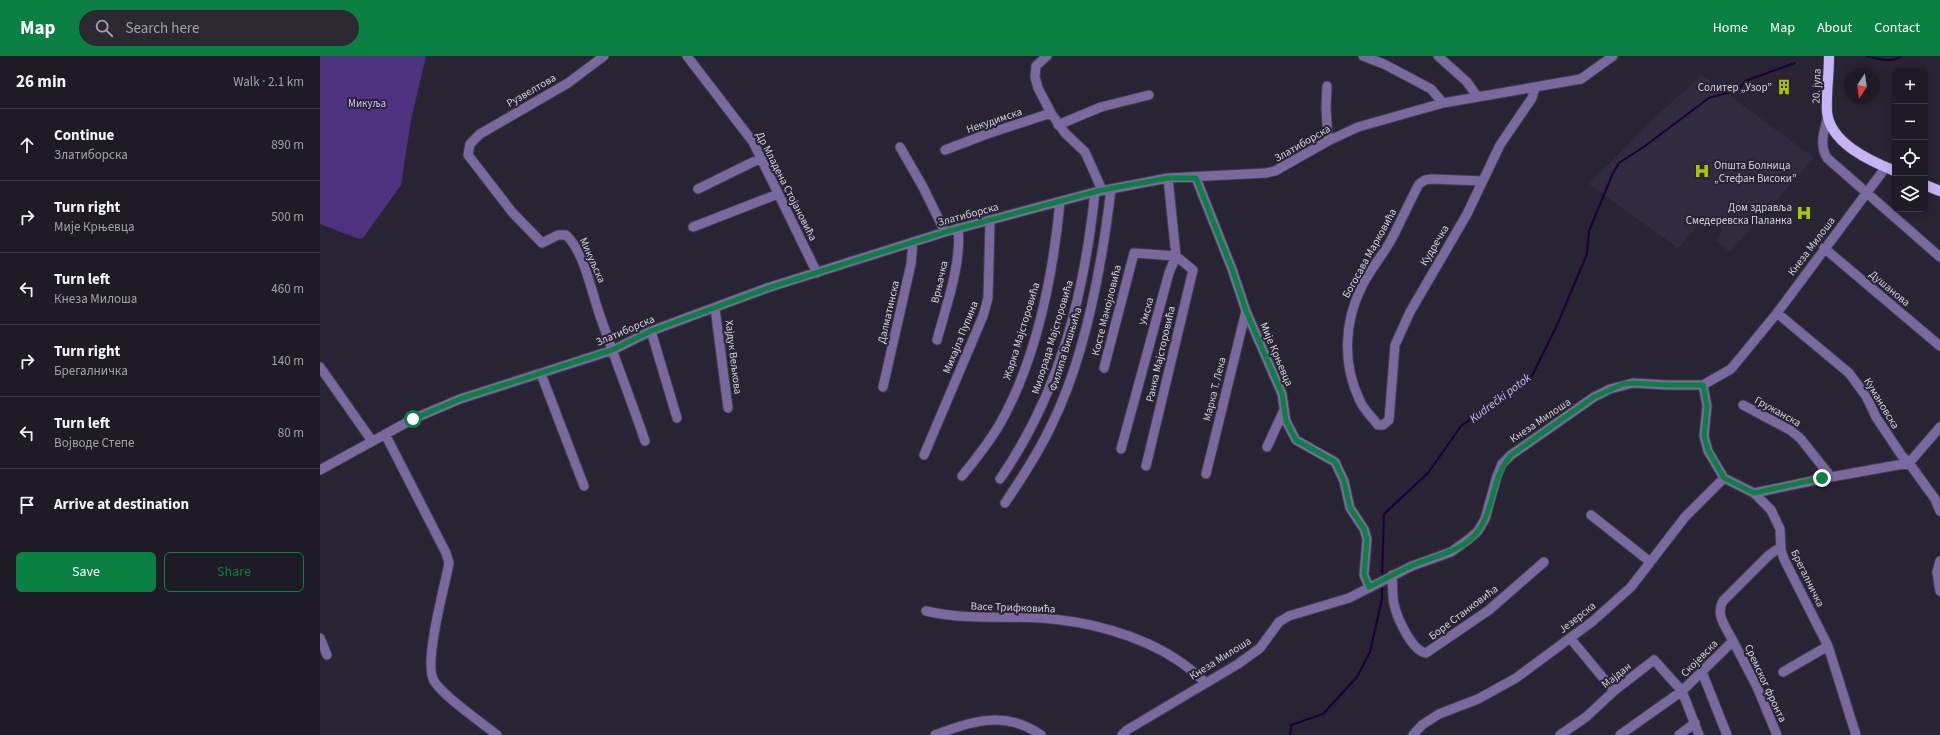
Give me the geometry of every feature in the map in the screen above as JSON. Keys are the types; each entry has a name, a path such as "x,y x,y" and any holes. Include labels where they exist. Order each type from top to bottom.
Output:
{"main road":[{"name":"20. јула","path":"1828,117 1829,56"},
{"path":"1828,117 1834,130 1844,141 1866,157 1890,169"},
{"path":"1928,186 1940,191"}],"street":[{"name":"Рузвелтова","path":"470,144 480,134 568,83 604,56"},
{"name":"Др Младена Стојановића","path":"687,56 753,142 817,273"},
{"path":"1047,56 1036,66 1035,77 1038,88 1058,125 1085,152 1098,191"},
{"path":"1363,56 1384,64 1431,89 1443,103"},
{"path":"1438,56 1467,82 1477,96"},
{"name":"Златиборска","path":"320,470 413,419 460,399 612,350 651,331 768,288 958,228 990,221 1098,191 1168,178 1196,178 1275,171 1328,140 1358,127 1443,103 1581,79 1613,56"},
{"path":"1327,86 1326,108 1328,140"},
{"name":"Кудречка","path":"1383,425 1389,420 1395,345 1410,312 1467,214 1500,145 1532,98 1535,87"},
{"path":"1058,125 1101,107 1150,95"},
{"name":"Некудимска","path":"945,150 987,134 1051,113"},
{"path":"1828,117 1823,135 1823,147 1825,155 1831,163 1940,257"},
{"name":"Микуљска","path":"470,144 468,155 512,212 542,243 558,235 566,235 572,240 591,284 612,350"},
{"path":"900,147 923,187 945,232"},
{"path":"698,189 761,158"},
{"name":"Кнеза Милоша","path":"1122,735 1127,730 1238,664 1260,648 1279,622 1289,616 1349,598 1412,566 1451,552 1478,531 1485,519 1497,476 1511,455 1594,397 1610,389 1633,383 1703,385 1731,369 1777,313 1866,192 1890,169"},
{"path":"1168,178 1176,256"},
{"name":"Мије Крњевца","path":"1196,178 1230,262 1246,311 1282,394 1286,421 1296,440 1335,462 1341,474 1350,508 1364,529 1367,539 1364,574 1369,587"},
{"name":"Богосава Марковића","path":"1383,425 1378,425 1360,402 1351,380 1348,362 1347,335 1350,314 1362,286 1389,242 1419,184 1425,180 1482,181"},
{"name":"Филипа Вишњића","path":"1005,503 1040,448 1053,424 1069,386 1098,277 1112,189"},
{"name":"Милорада Мајсторовића","path":"1000,479 1026,439 1043,407 1060,360 1082,284 1098,191"},
{"path":"693,227 778,194"},
{"name":"Жарка Мајсторовића","path":"962,476 991,439 1002,421 1018,385 1045,300 1056,250 1060,202"},
{"name":"Михајла Пупина","path":"924,455 983,316 988,298 990,221"},
{"name":"Врњачка","path":"937,340 957,256 959,241 958,228"},
{"name":"Далматинска","path":"883,387 911,264 913,242"},
{"name":"Душанова","path":"1824,248 1940,346"},
{"name":"Косте Манојловића","path":"1104,368 1134,253 1176,256"},
{"name":"Умска","path":"1121,449 1168,273 1176,256"},
{"name":"Ранка Мајсторовића","path":"1146,466 1193,270 1176,256"},
{"name":"Хајдук Вељкова","path":"715,308 728,408"},
{"name":"Марка Т. Лека","path":"1206,474 1246,311"},
{"name":"Кумановска","path":"1777,313 1849,373 1866,396 1876,417 1902,456 1909,463 1935,499 1940,511"},
{"path":"651,331 678,418"},
{"path":"612,350 645,441"},
{"path":"320,367 372,441"},
{"path":"541,374 584,486"},
{"path":"1703,385 1707,406 1704,436 1708,450 1724,478"},
{"name":"Гружанска","path":"1743,405 1790,430 1800,438 1831,476"},
{"path":"1267,447 1284,410"},
{"path":"1754,493 1831,476 1909,463 1940,427"},
{"path":"385,434 446,553 449,563 433,641 431,670 433,680 446,694 497,735"},
{"name":"Брегалничка","path":"1724,478 1754,493 1771,510 1780,528 1781,550 1784,559 1828,646 1856,735"},
{"name":"Језерска","path":"1414,735 1422,725 1438,714 1478,699 1516,678 1618,600 1631,586 1685,517 1724,478"},
{"path":"1590,515 1649,562"},
{"name":"Скојевска","path":"1620,735 1682,691 1733,641 1720,617 1720,606 1723,601 1768,556 1776,550 1781,550"},
{"path":"1940,561 1937,572 1940,591"},
{"name":"Боре Станковића","path":"1385,579 1403,627 1415,648 1426,653 1489,610 1544,562"},
{"name":"Васе Трифковића","path":"926,611 967,618 1041,618 1087,624 1131,636 1179,661 1206,682"},
{"path":"320,638 327,655"},
{"path":"1570,638 1614,691"},
{"name":"Сремског фронта","path":"1733,641 1757,687 1777,735"},
{"path":"1783,672 1828,646"},
{"name":"Мајдан","path":"1560,735 1586,717 1614,691 1654,660 1682,691"},
{"path":"1702,672 1728,735"},
{"path":"1682,691 1699,735"},
{"path":"935,735 964,724 983,720 1001,720 1024,725 1041,735"},
{"path":"1679,735 1694,723"}],"shaded area":[{"name":"Општа Болница „Стефан Високи”","path":"1702,75 1814,158 1730,252 1716,241 1722,229 1707,215 1678,248 1589,184 1654,118"}],"green space":[{"name":"Микуља","path":"320,56 426,56 411,120 401,185 363,238 359,239 320,224"}],"waterway":[{"name":"Kudrečki potok","path":"1866,56 1889,60 1893,60 1901,56"},
{"name":"Kudrečki potok","path":"1382,579 1384,514 1428,473 1461,426 1532,376 1557,325 1587,254 1589,231 1613,173 1619,163 1645,146 1709,98 1738,90 1745,81 1795,63"},
{"name":"Kudrečki potok","path":"1290,735 1291,725 1323,714 1357,677 1370,652 1382,599 1382,585"}],"place":[{"name":"Солитер „Узор”","path":"1784,87"},
{"name":"Општа Болница „Стефан Високи”","path":"1702,171"},
{"name":"Дом здравља Смедеревска Паланка","path":"1804,213"}],"route":[{"path":"413,419 460,399 612,350 651,331 768,288 945,232 1102,190 1168,178 1196,178 1207,201 1246,311 1282,394 1286,421 1296,440 1335,462 1344,481 1350,508 1364,529 1367,539 1364,574 1369,587 1412,566 1451,552 1469,539 1478,531 1485,519 1497,476 1502,464 1511,455 1594,397 1623,384 1703,385 1707,406 1704,436 1708,450 1724,478 1754,493 1822,478"}]}
